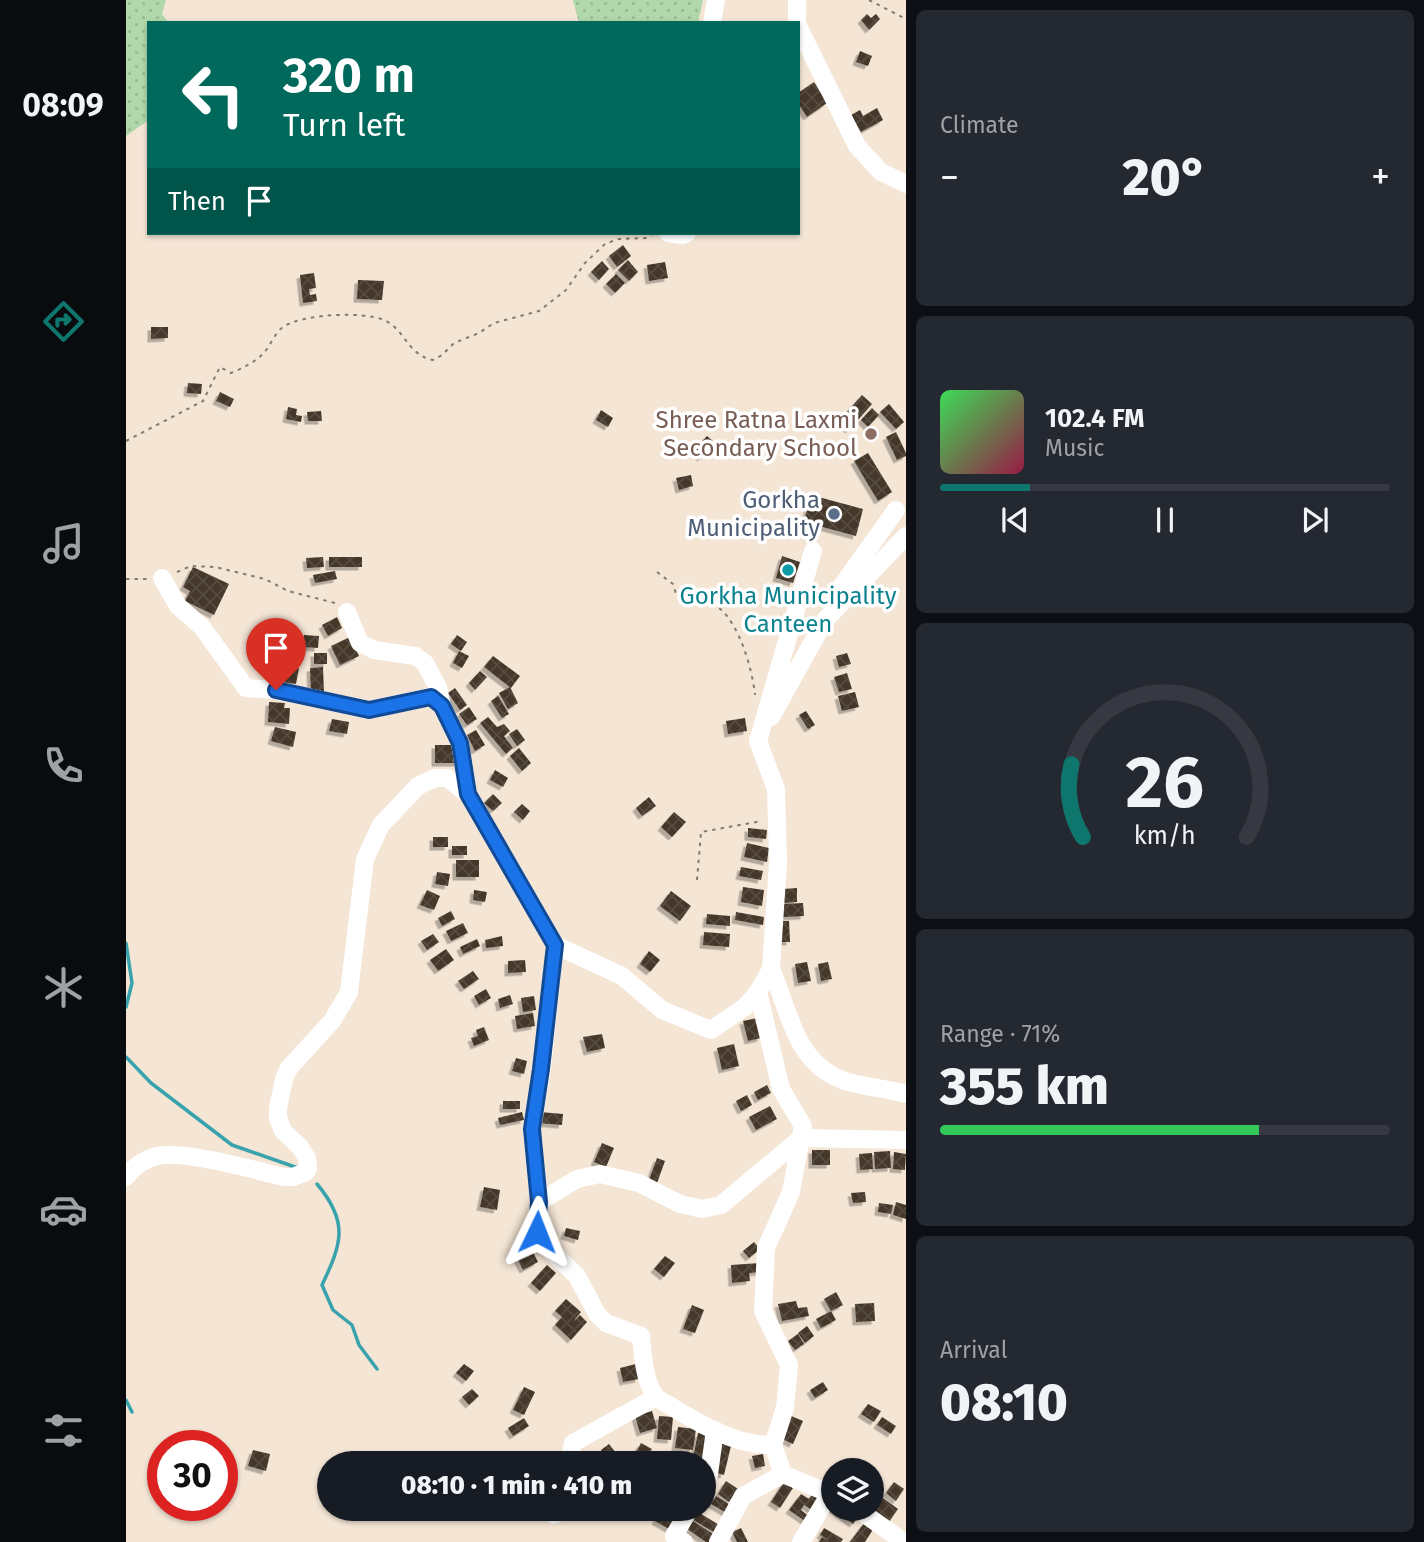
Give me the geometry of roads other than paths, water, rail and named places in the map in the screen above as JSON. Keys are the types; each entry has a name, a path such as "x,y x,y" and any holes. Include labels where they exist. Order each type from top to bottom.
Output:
{"street":[{"path":"712,21 716,0"},
{"path":"797,0 797,21"},
{"path":"800,30 857,146 881,172 906,184"},
{"path":"813,644 810,633 819,615 852,574 896,510"},
{"path":"760,731 778,707 825,620 906,536"},
{"path":"813,551 758,741 776,789 778,863 771,969 791,1027 812,1061 842,1080 906,1094"},
{"path":"162,578 178,606 202,627 246,688 276,690 369,710 431,697 442,706"},
{"path":"347,612 360,643 374,650 415,656 425,663 460,743 468,794 555,945 622,976 662,1010 711,1030 745,1007 758,992 771,969"},
{"path":"126,1177 144,1161 156,1156 178,1154 284,1177 306,1172 307,1158 283,1131 278,1118 278,1108 289,1068 332,1021 349,992 365,859 381,825 418,786 435,778 447,778 468,794"},
{"path":"555,945 532,1129 539,1202 537,1232 553,1253 578,1276 597,1314 606,1322 641,1336 644,1370 656,1397 737,1440 773,1445"},
{"path":"758,992 781,1089 803,1126 792,1192 766,1248 763,1311 789,1365 785,1408 773,1445 783,1474 821,1491"},
{"path":"539,1202 577,1179 600,1174 639,1183 680,1204 702,1209 721,1205 801,1138 906,1140"},
{"path":"571,1451 573,1443 656,1397"},
{"path":"712,1451 715,1430"},
{"path":"718,1542 743,1496 783,1474"},
{"path":"801,1542 821,1511"},
{"path":"683,1521 674,1536 684,1542"},
{"path":"874,1521 904,1542"}],"waterway":[{"path":"126,943 132,983 126,1007"},
{"path":"126,1057 151,1083 232,1145 298,1168"},
{"path":"317,1184 334,1210 339,1233 338,1245 322,1285 333,1310 352,1325 359,1345 377,1369"},
{"path":"126,1400 132,1412"}],"place":[{"name":"Shree Ratna Laxmi Secondary School","path":"871,434"},
{"name":"Gorkha Municipality","path":"834,514"},
{"name":"Gorkha Municipality Canteen","path":"788,570"}]}
